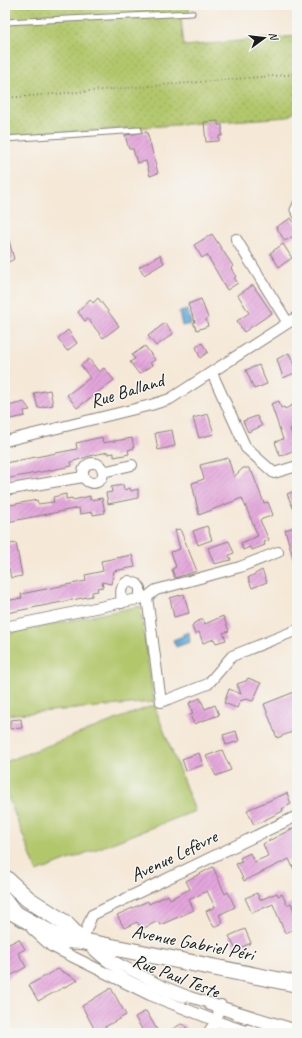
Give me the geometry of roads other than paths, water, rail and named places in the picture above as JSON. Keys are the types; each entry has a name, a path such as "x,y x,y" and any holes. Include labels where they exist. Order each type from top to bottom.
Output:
{"main road":[{"path":"5,878 28,899 65,923 82,941"},
{"name":"Avenue Gabriel Péri","path":"8,911 63,940 82,941 297,984"}],"street":[{"name":"Rue Balland","path":"5,441 151,405 170,398 212,373 293,320 236,238"},
{"path":"212,373 246,448 274,473 297,466"},
{"path":"90,464 99,465 103,472 101,479 96,483 87,482 83,476 84,467 90,464"},
{"path":"103,472 132,465"},
{"path":"5,490 83,476"},
{"path":"5,627 144,598 156,590 240,567 278,552"},
{"path":"122,603 120,591 122,586 129,581 137,584 144,598 161,702 208,684 232,656 297,630"},
{"name":"Avenue Lefèvre","path":"82,941 92,915 297,816"},
{"name":"Rue Paul Teste","path":"8,911 51,946 150,995 219,1013 297,1030"},
{"name":"Rue Paul Teste","path":"82,941 119,964 160,985 190,997 251,1033"},
{"path":"208,1033 219,1013"}],"lane":[{"path":"5,22 192,13"},
{"path":"5,139 139,130"},
{"path":"297,201 293,210 297,218"},
{"name":"Rue Paul Teste","path":"219,1013 234,1023 266,1033"},
{"name":"Rue Paul Teste","path":"219,1013 284,1033"}],"water":[{"path":"188,310 191,324 182,326 179,312"},
{"path":"189,632 190,642 176,647 173,640"}]}
